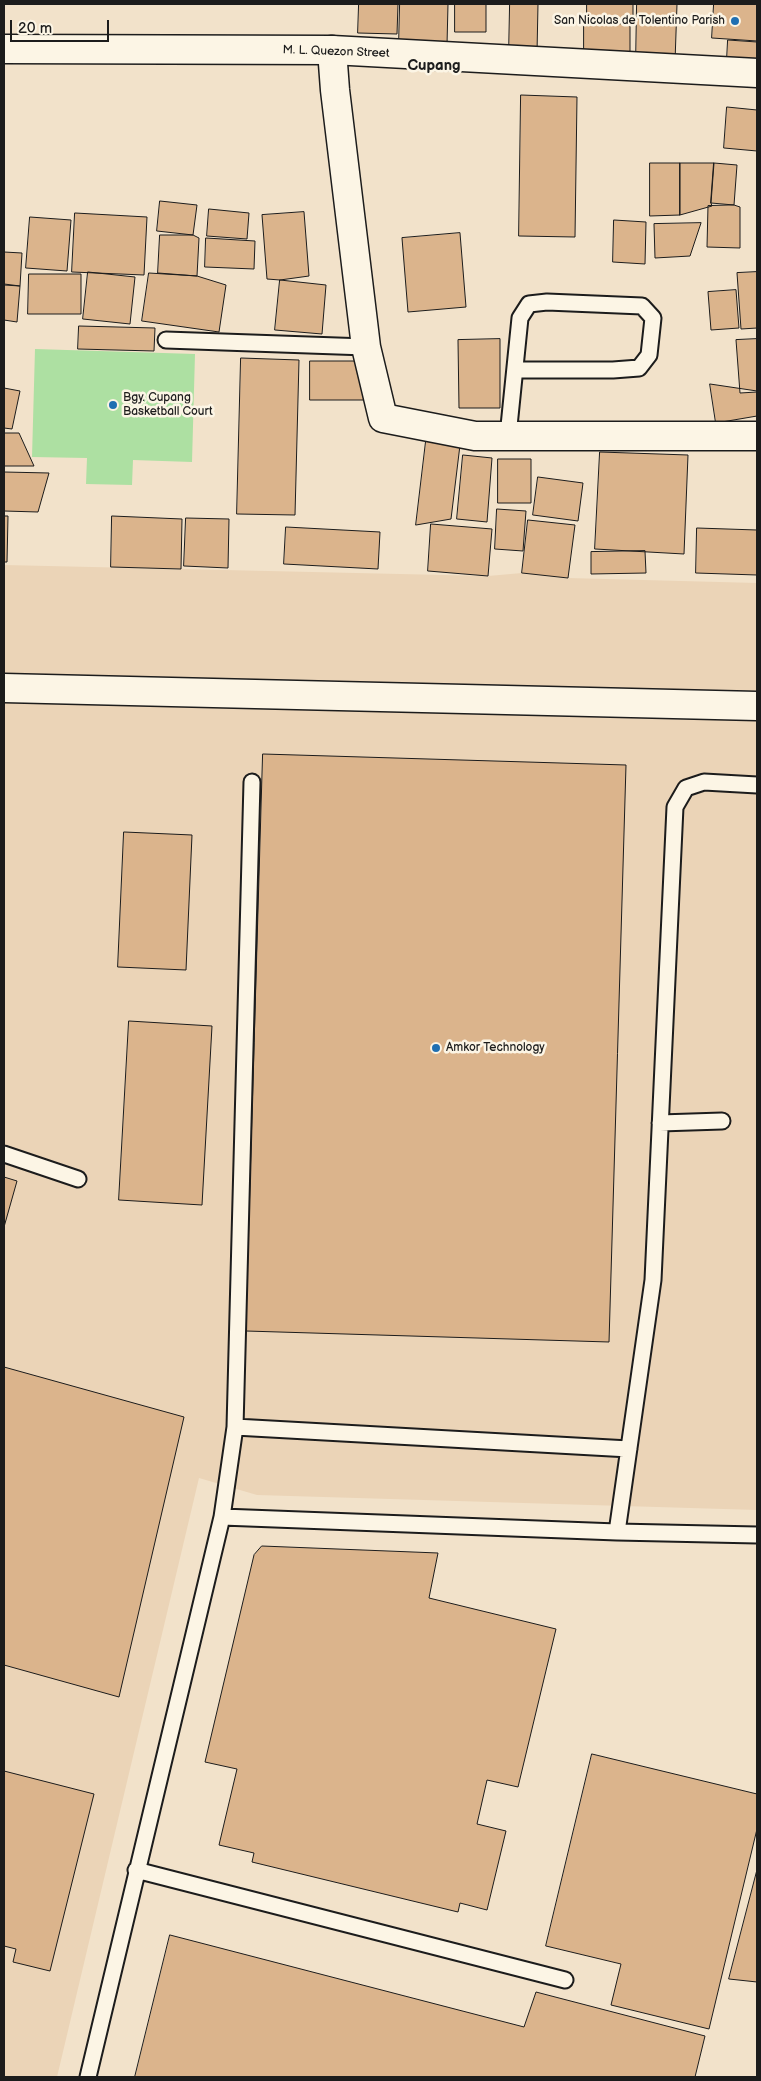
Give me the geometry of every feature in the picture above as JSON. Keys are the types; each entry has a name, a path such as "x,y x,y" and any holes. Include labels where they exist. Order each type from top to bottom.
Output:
{"street":[{"name":"M. L. Quezon Street","path":"4,49 332,50 757,73"},
{"path":"332,50 335,90 366,347 383,418 476,436 757,436"},
{"path":"4,688 757,706"}],"lane":[{"path":"508,436 520,318 529,304 548,302 642,306 653,318 650,355 638,368 613,370 515,370"},
{"path":"166,340 366,347"},
{"path":"88,2077 222,1517 235,1427 252,782"},
{"path":"617,1532 653,1280 675,807 686,788 704,782 757,785"},
{"path":"660,1123 722,1122"},
{"path":"4,1154 78,1179"},
{"path":"235,1427 629,1449"},
{"path":"222,1517 617,1532 757,1535"},
{"path":"136,1870 565,1980"}],"shaded area":[{"name":"Amkor Technology","path":"4,565 488,576 522,573 568,578 757,583 757,1510 257,1495 199,1478 57,2077 4,2077"}],"green space":[{"name":"Bgy. Cupang Basketball Court","path":"35,349 195,354 192,462 133,460 132,485 86,484 87,458 32,457"}],"building":[{"path":"359,4 398,4 397,34 358,33"},
{"path":"400,4 448,4 447,45 399,44"},
{"path":"455,4 486,4 486,32 455,32"},
{"path":"510,4 538,4 537,53 509,53"},
{"path":"587,4 633,4 633,22 587,20"},
{"path":"637,4 677,4 675,62 636,61"},
{"name":"San Nicolas de Tolentino Parish","path":"714,4 757,4 757,41 712,38"},
{"path":"584,23 630,24 630,59 584,58"},
{"path":"728,40 757,42 757,60 727,59"},
{"path":"521,95 577,97 575,237 519,236"},
{"path":"727,107 757,110 757,151 724,148"},
{"path":"650,163 680,163 680,215 650,216"},
{"path":"680,163 714,163 712,206 680,215"},
{"path":"714,163 737,165 734,205 711,203"},
{"path":"160,201 197,205 193,235 157,231"},
{"path":"734,205 740,207 740,248 707,247 708,206"},
{"path":"209,209 249,213 247,239 207,236"},
{"path":"304,212 309,276 280,280 267,279 262,215"},
{"path":"75,213 147,217 144,275 72,272"},
{"path":"30,217 71,220 67,271 26,268"},
{"path":"614,220 646,222 645,264 613,262"},
{"path":"701,223 690,256 655,258 654,224"},
{"path":"460,233 466,307 408,312 402,238"},
{"path":"160,235 193,235 199,238 197,276 158,273"},
{"path":"206,238 255,241 254,269 205,267"},
{"path":"4,252 22,253 20,286 4,285"},
{"path":"88,272 135,277 130,324 83,319"},
{"path":"757,272 757,328 741,329 737,273"},
{"path":"149,273 197,276 226,285 219,332 142,321"},
{"path":"29,274 81,274 81,314 28,314"},
{"path":"280,280 326,285 322,334 275,330"},
{"path":"4,284 20,286 17,322 4,320"},
{"path":"736,290 739,328 711,330 708,292"},
{"path":"79,326 155,328 154,351 78,349"},
{"path":"500,339 500,408 459,408 458,340"},
{"path":"757,339 757,392 740,393 736,340"},
{"path":"241,358 299,360 295,515 237,514"},
{"path":"310,361 365,361 365,400 310,400"},
{"path":"710,384 757,391 757,416 716,423"},
{"path":"4,388 20,391 12,429 4,428"},
{"path":"4,433 19,433 34,466 4,466"},
{"path":"426,441 460,445 451,519 416,525"},
{"path":"600,452 688,455 684,554 595,549"},
{"path":"463,455 492,458 487,522 457,519"},
{"path":"498,459 531,459 531,503 498,503"},
{"path":"4,472 49,473 38,512 4,511"},
{"path":"538,477 583,483 578,521 533,515"},
{"path":"497,509 526,511 523,551 495,549"},
{"path":"4,516 8,516 7,562 4,562"},
{"path":"112,516 182,519 181,569 111,567"},
{"path":"186,518 229,519 228,568 184,566"},
{"path":"528,520 575,525 568,578 522,573"},
{"path":"431,524 492,529 488,576 428,571"},
{"path":"286,527 380,532 378,569 284,564"},
{"path":"697,528 757,530 757,575 696,573"},
{"path":"645,551 646,573 591,574 591,552"},
{"name":"Amkor Technology","path":"263,754 626,765 609,1342 246,1331"},
{"path":"124,832 192,835 186,970 118,967"},
{"path":"129,1021 212,1026 202,1205 119,1200"},
{"path":"4,1177 17,1181 4,1227"},
{"path":"4,1367 184,1417 119,1697 4,1665"},
{"path":"262,1546 438,1553 429,1598 556,1629 518,1787 487,1780 477,1824 506,1831 487,1910 460,1903 458,1912 252,1862 254,1853 219,1845 237,1769 205,1762 254,1555"},
{"path":"592,1754 757,1794 757,1829 709,2029 611,2005 621,1964 546,1946"},
{"path":"4,1771 94,1794 50,1971 13,1962 16,1949 4,1946"},
{"path":"757,1870 757,1982 729,1979"},
{"path":"170,1935 524,2027 536,1992 705,2036 695,2077 135,2077"}],"place":[{"name":"San Nicolas de Tolentino Parish","path":"735,21"},
{"name":"Bgy. Cupang Basketball Court","path":"113,405"},
{"name":"Amkor Technology","path":"436,1048"}],"district":[{"name":"Cupang","path":"434,66"}]}
